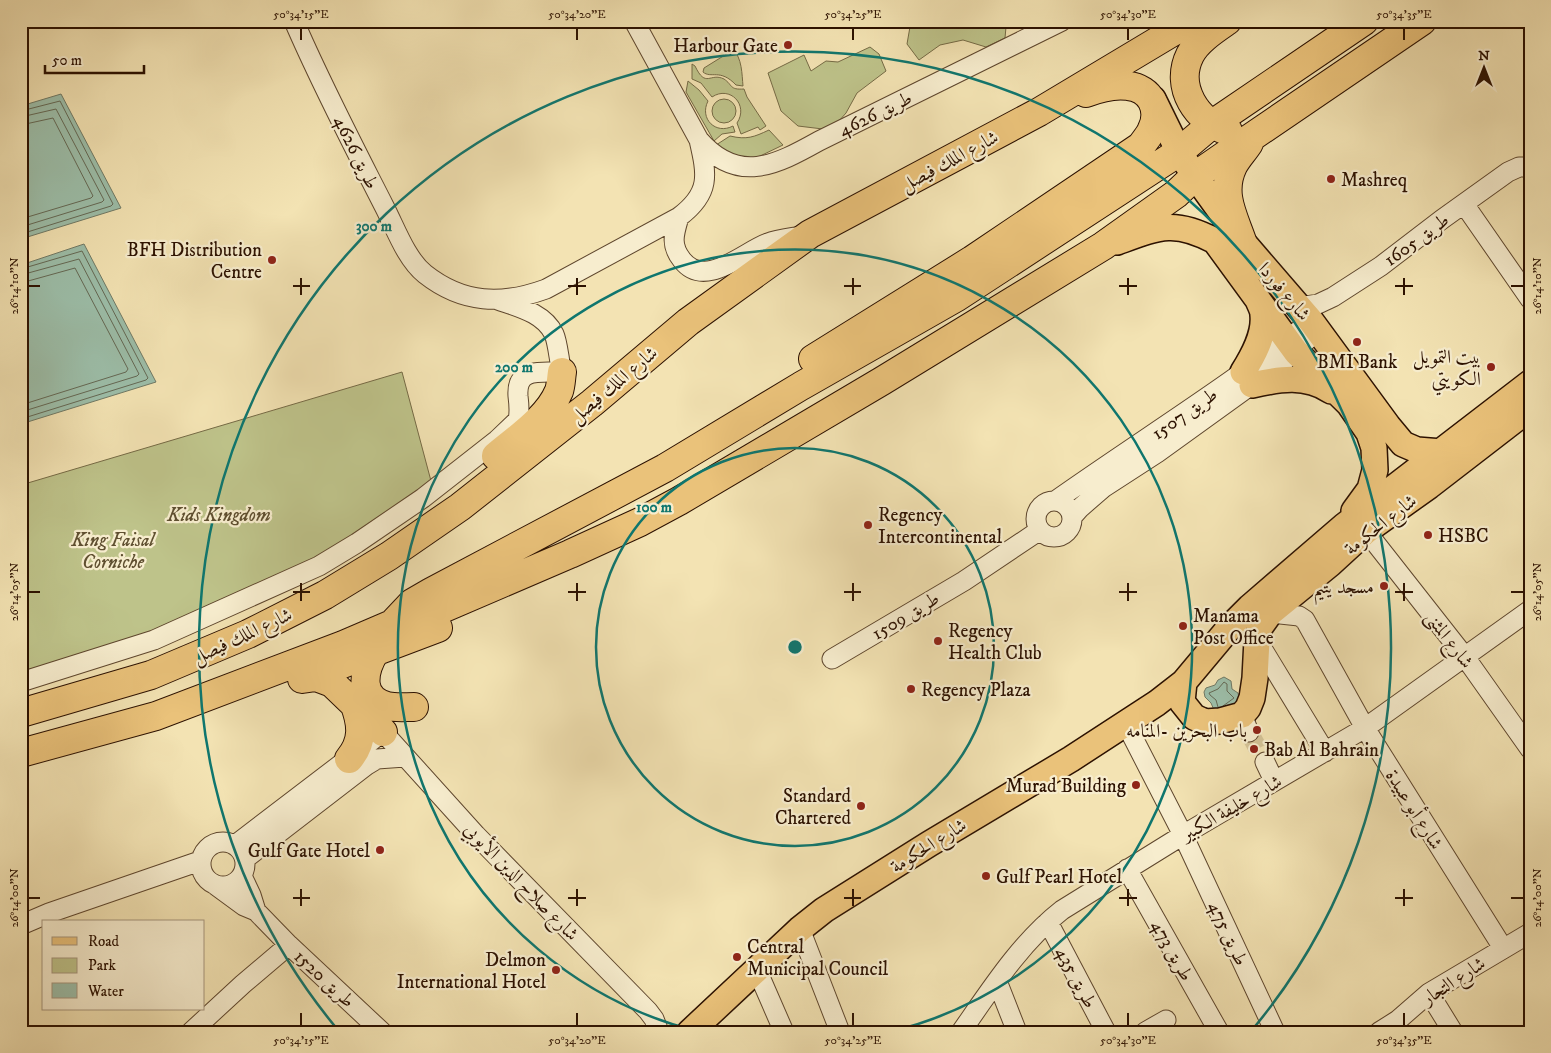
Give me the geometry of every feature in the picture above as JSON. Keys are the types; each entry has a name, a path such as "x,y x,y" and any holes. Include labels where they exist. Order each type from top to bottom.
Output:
{"highway":[{"name":"شارع الملك فيصل","path":"21,713 151,675 248,634 325,595 389,556 460,507 592,403 688,322 810,234 1038,112 1191,21"},
{"path":"1227,21 1208,35 1190,54 1185,69 1184,83 1189,98 1198,112 1211,125 1234,133 1257,133"},
{"path":"392,624 412,603 431,592 665,468 801,386 957,297 1179,152 1211,125 1364,21"},
{"path":"156,716 343,645 392,624 428,615 452,606 640,522 679,501 882,381 1103,246 1176,194 1195,176 1422,21"},
{"path":"665,468 785,376 972,260 1141,146 1152,131 1156,120 1156,109 1153,99 1130,86 1113,86 1090,92 1038,112"},
{"path":"1234,248 1227,186 1234,164 1257,133"},
{"path":"460,507 478,472 552,405 559,391 562,372"},
{"path":"21,753 302,678 375,652 500,604 528,587 570,554"},
{"path":"375,652 368,663 365,674 368,693 385,705 414,707"},
{"path":"302,678 316,677 332,683 382,732"},
{"path":"349,759 358,748 360,737 358,713 354,703"}],"main road":[{"name":"شارع فوردا","path":"1153,99 1179,152 1195,176 1234,248 1258,300 1291,346 1349,404 1369,433 1374,448 1375,470 1355,529"},
{"path":"1103,246 1156,228 1174,226 1199,232 1215,241 1234,248"},
{"name":"شارع فوردا","path":"1234,248 1309,319 1403,444 1417,450 1442,452"},
{"path":"1258,300 1263,314 1263,325 1247,378 1304,380 1324,386 1349,404"},
{"name":"شارع الحكومة","path":"690,1032 800,929 824,910 929,844 1063,764 1157,703 1184,682 1236,620 1355,529 1442,452 1530,383"},
{"name":"شارع الحكومة","path":"1184,682 1182,702 1194,718 1205,722 1246,723 1256,678 1257,640 1260,627 1270,612 1330,564 1355,529 1429,486 1530,408"}],"street":[{"name":"طريق 4626","path":"498,300 523,296 546,289 679,217 697,201 704,188 706,171 699,140 634,21"},
{"name":"طريق 4626","path":"699,140 714,155 726,162 748,166 777,163 1057,23"},
{"name":"طريق 4626","path":"294,26 352,144 415,264 426,275 465,296 498,300 532,313 547,325 554,334 562,372"},
{"name":"طريق 1605","path":"1309,319 1318,304 1333,297 1381,266 1508,172 1519,167 1530,167"},
{"path":"1464,204 1530,299"},
{"path":"679,217 674,238 675,252 684,264 696,271 714,271 767,243 810,234"},
{"name":"طريق 1507","path":"1072,517 1103,488 1157,453 1247,378 1291,346 1309,319"},
{"name":"شارع الملك فيصل","path":"21,682 154,640 320,566 423,498 497,440 518,420 518,386 521,379 528,374 562,372"},
{"name":"طريق 1507","path":"1055,501 1177,419 1247,378"},
{"path":"1055,501 1065,504 1072,517 1070,528 1062,535 1052,536 1041,531 1037,522 1038,512 1045,504 1055,501"},
{"name":"شارع المثنى","path":"1355,529 1465,657 1530,750"},
{"name":"طريق 1509","path":"832,659 978,572 1041,531"},
{"name":"شارع خليفة الكبير","path":"961,1032 1001,973 1048,922 1062,910 1183,834 1365,728 1530,610"},
{"name":"شارع أبو عبيدة","path":"1270,612 1299,616 1306,620 1365,728 1503,948"},
{"path":"1257,640 1325,752"},
{"name":"طريق 475","path":"1126,724 1183,834 1275,1032"},
{"path":"240,860 222,842 210,845 200,861 205,877 214,884 220,886 232,884 240,860 349,759 382,732"},
{"name":"شارع صلاح الدين الأيوبي","path":"382,732 476,834 648,1011 654,1019 659,1032"},
{"path":"240,860 367,764 377,759 405,757"},
{"path":"1265,762 1274,781"},
{"name":"طريق 1520","path":"240,860 256,911"},
{"path":"21,925 49,913 200,861"},
{"name":"طريق 473","path":"1128,869 1219,1032"},
{"name":"طريق 1520","path":"214,884 244,906 256,911 382,1032"},
{"name":"طريق 435","path":"1048,922 1106,1032"},
{"path":"800,929 840,1032"},
{"name":"شارع التجار","path":"1379,1032 1401,1026 1430,993 1530,933"},
{"name":"طريق 1520","path":"191,1032 243,984 290,945"},
{"path":"757,970 784,1032"},
{"path":"997,981 1017,1032"},
{"path":"1430,993 1453,1032"},
{"path":"1145,1032 1166,1020"}],"green space":[{"path":"911,21 1004,21 1006,27 1005,38 986,47 963,40 940,45 919,60 907,44"},
{"path":"870,47 879,54 886,71 857,93 846,113 831,130 798,126 781,111 768,73 804,55 811,71 826,61 838,62"},
{"path":"733,50 740,62 743,86 736,85 721,75 709,75 703,72 704,68"},
{"path":"692,64 702,77 719,77 724,79 733,88 744,89 747,97 766,126 760,130 758,127 741,134 737,123 741,110 736,99 725,93 712,97 701,83 692,79"},
{"path":"688,81 708,101 706,114 711,124 721,128 733,126 735,132 722,134 714,141 686,92"},
{"path":"724,99 733,102 736,111 733,120 724,123 715,120 712,111 715,102"},
{"path":"769,130 783,145 756,158 732,156 716,145 730,136 750,137"},
{"name":"King Faisal Corniche","path":"402,372 431,481 330,554 229,604 21,679 21,485"}],"water":[{"path":"61,94 121,208 21,239 21,106"},
{"path":"84,244 156,382 21,424 21,265"},
{"path":"1224,677 1231,681 1232,689 1238,693 1239,698 1236,705 1214,710 1211,703 1205,697 1204,692 1206,688 1215,685 1218,680"}],"tunnel":[{"path":"1249,732 1265,762"}],"place":[{"name":"Harbour Gate","path":"788,45"},
{"name":"Mashreq","path":"1331,179"},
{"name":"BFH Distribution Centre","path":"272,260"},
{"name":"BMI Bank","path":"1357,342"},
{"name":"بيت التمويل الكويتي","path":"1491,367"},
{"name":"Regency Intercontinental","path":"868,525"},
{"name":"HSBC","path":"1428,535"},
{"name":"مسجد يتيم","path":"1384,586"},
{"name":"Manama Post Office","path":"1183,626"},
{"name":"Regency Health Club","path":"938,641"},
{"name":"Regency Plaza","path":"911,689"},
{"name":"باب البحرين -المنامه","path":"1257,730"},
{"name":"Bab Al Bahrain","path":"1254,749"},
{"name":"Murad Building","path":"1136,785"},
{"name":"Standard Chartered","path":"861,806"},
{"name":"Gulf Gate Hotel","path":"380,850"},
{"name":"Gulf Pearl Hotel","path":"986,876"},
{"name":"Central Municipal Council","path":"737,957"},
{"name":"Delmon International Hotel","path":"556,970"}],"park label":[{"name":"Kids Kingdom","path":"219,514"}]}
